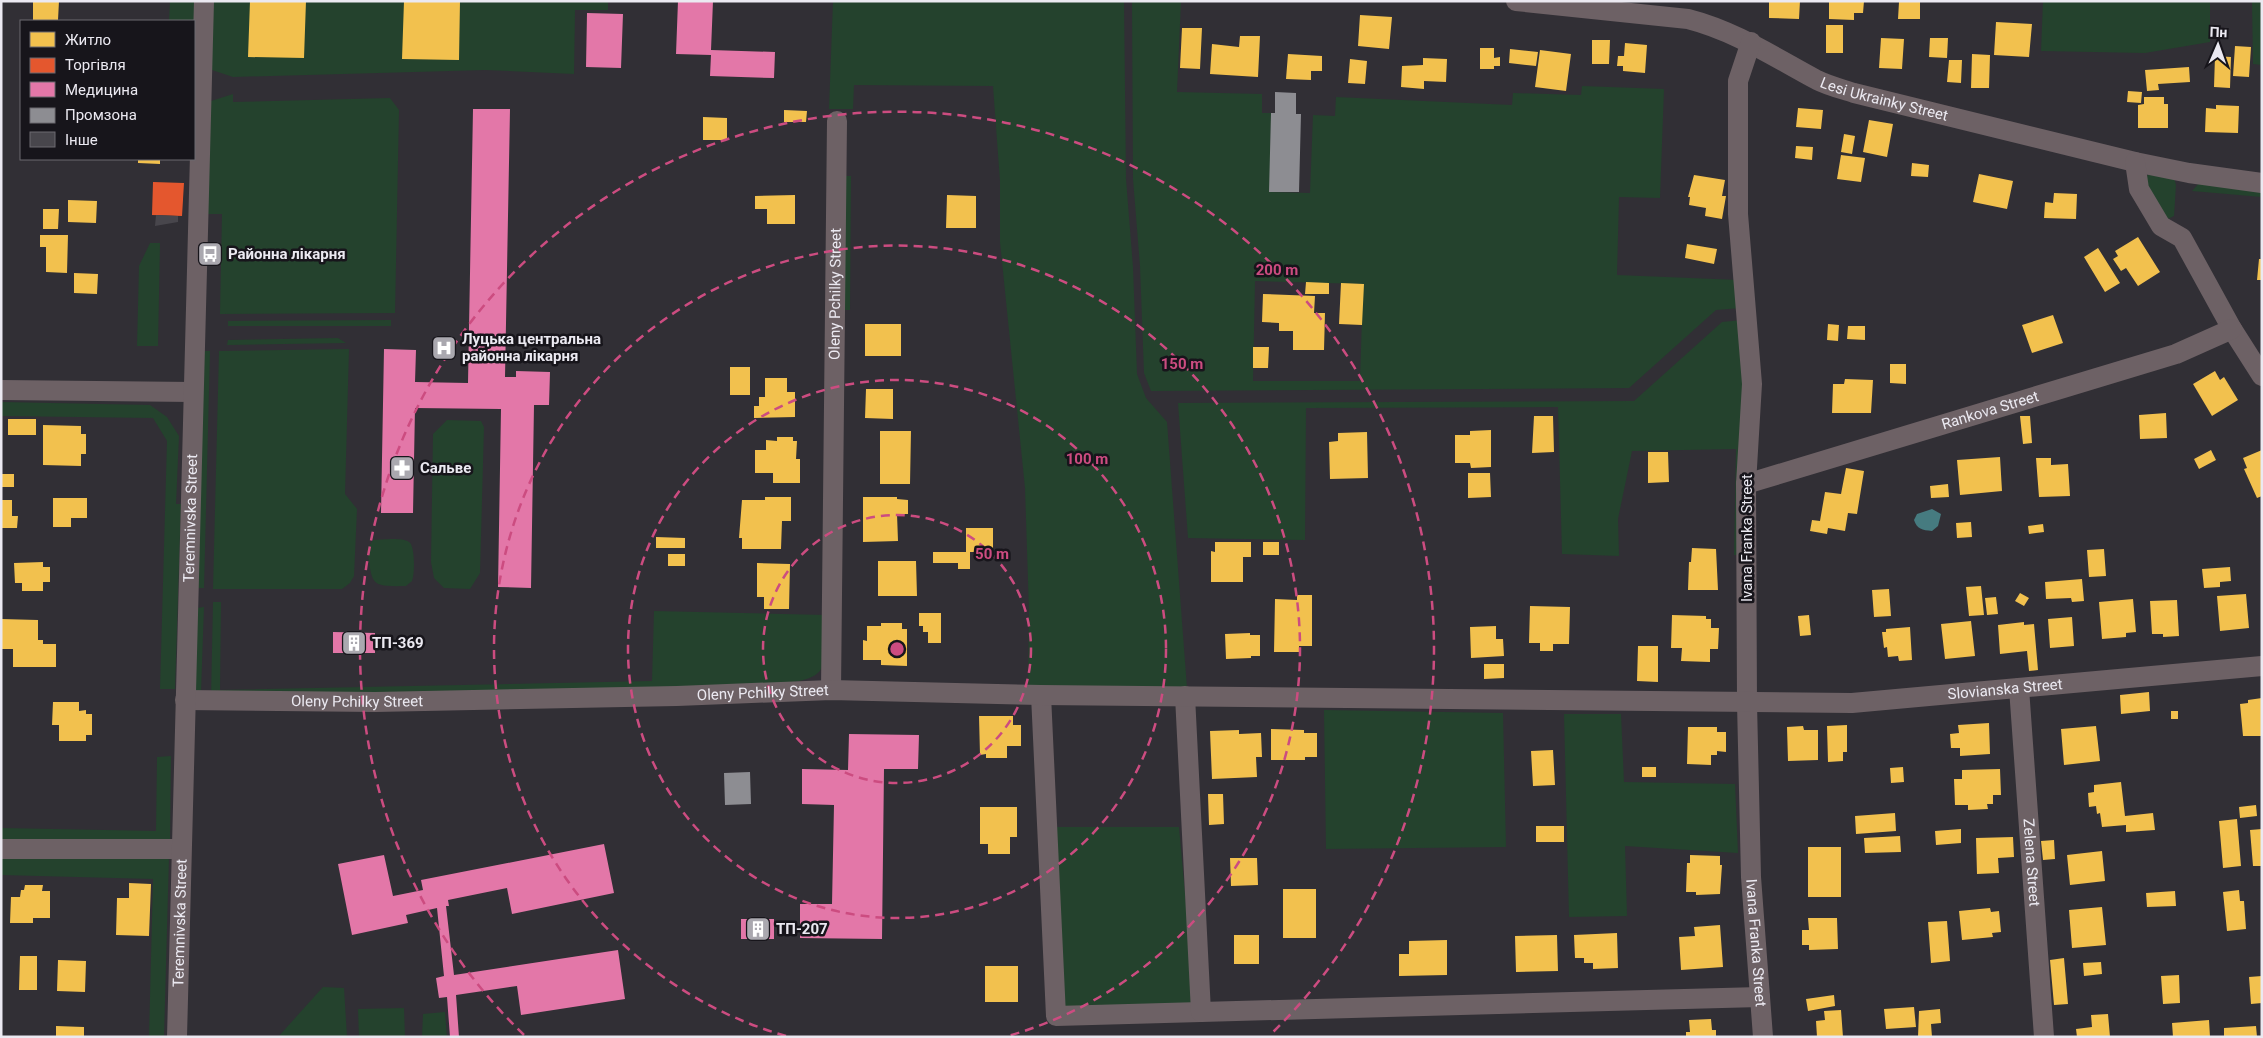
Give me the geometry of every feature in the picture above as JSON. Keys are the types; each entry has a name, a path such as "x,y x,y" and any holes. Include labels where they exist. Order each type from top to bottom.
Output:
{"street":[{"name":"Teremnivska Street","path":"177,1037 204,1"},
{"name":"Lesi Ukrainky Street","path":"1516,1 1688,19 1714,26 1751,42 1819,81 1854,93 2135,162 2189,173 2262,183"},
{"name":"Ivana Franka Street","path":"1751,42 1738,81 1738,214 1752,384 1746,484 1747,703 1751,877 1763,1037"},
{"name":"Oleny Pchilky Street","path":"185,700 375,702 677,696 831,690 837,121"},
{"path":"2135,162 2139,189 2161,226 2182,238 2232,329 2262,376"},
{"name":"Rankova Street","path":"1746,484 2176,354 2232,329"},
{"path":"1,390 193,392"},
{"name":"Slovianska Street","path":"831,690 1041,695 1852,703 2262,666"},
{"name":"Zelena Street","path":"2019,688 2044,1037"},
{"path":"1041,695 1056,1016 1760,997"},
{"path":"1185,696 1201,1012"},
{"path":"1,849 182,849"}],"green space":[{"path":"170,1 194,1 194,20 169,20"},
{"path":"211,1 608,1 608,10 575,10 574,74 485,70 233,77 209,69"},
{"path":"833,1 1124,1 1126,179 1133,267 1137,374 1146,398 1167,422 1187,688 1028,687 1029,611 1025,488 1000,242 1000,181 993,86 854,85 853,109 829,109"},
{"path":"1132,1 1181,1 1177,92 1262,94 1262,113 1271,113 1270,192 1310,193 1313,115 1335,116 1336,97 1512,105 1513,93 1581,95 1582,86 1664,89 1660,198 1619,197 1617,275 1739,280 1741,308 1716,310 1629,388 1151,391 1144,373 1140,266 1133,179","holes":["1255,281 1363,284 1360,381 1253,381"]},
{"path":"2043,1 2210,1 2210,42 2145,53 2041,51"},
{"path":"2252,1 2262,1 2262,65 2253,64"},
{"path":"233,94 233,102 390,98 399,110 395,313 220,314 222,214 206,214 208,102"},
{"path":"2150,172 2174,178 2176,185 2174,216 2164,221 2146,190 2146,178"},
{"path":"841,176 851,176 850,310 839,310"},
{"path":"2201,181 2262,191 2262,197 2192,191"},
{"path":"150,243 160,243 158,346 137,346 139,266"},
{"path":"391,320 391,326 228,326 228,321"},
{"path":"1742,320 1747,384 1739,555 1734,555 1736,449 1632,451 1618,519 1619,556 1562,554 1558,407 1306,408 1305,540 1188,538 1178,403 1634,401 1722,322"},
{"path":"338,338 346,343 227,345 228,340"},
{"path":"349,349 345,494 357,509 354,576 350,583 342,589 213,589 219,351"},
{"path":"204,351 210,351 204,588 198,588"},
{"path":"1,402 150,405 167,417 179,436 176,504 181,504 175,689 160,689 167,441 153,418 1,416"},
{"path":"447,420 481,421 484,427 480,573 470,589 444,588 434,578 431,562 433,434"},
{"path":"373,540 406,540 411,544 414,572 412,581 406,586 385,586 374,581 370,570 367,549"},
{"path":"213,602 221,602 220,690 652,681 654,611 826,615 821,669 816,675 807,679 784,684 739,687 211,696"},
{"path":"204,607 201,692 195,692 197,608"},
{"path":"1324,710 1503,713 1506,847 1326,849"},
{"path":"1564,714 1621,714 1624,782 1735,784 1738,853 1625,846 1627,916 1569,917"},
{"path":"171,756 170,841 1,840 1,828 156,831 157,757"},
{"path":"1056,827 1179,827 1195,1005 1064,1008"},
{"path":"1,855 169,857 164,1037 149,1037 153,879 1,875"},
{"path":"323,987 344,988 347,1037 278,1037"},
{"path":"404,1008 405,1037 359,1037 358,1009"},
{"path":"445,1012 447,1037 422,1037 423,1014"}],"water":[{"path":"1932,509 1941,514 1938,526 1932,531 1918,527 1914,520 1917,514"}],"building: Житло":[{"path":"33,1 59,1 58,20 33,20"},
{"path":"250,1 306,1 304,58 248,57"},
{"path":"404,1 460,1 459,60 402,59"},
{"path":"1769,1 1800,1 1799,19 1769,18"},
{"path":"1829,1 1864,1 1863,13 1854,13 1854,20 1829,19"},
{"path":"1920,1 1920,19 1898,19 1899,2"},
{"path":"1360,15 1392,17 1389,49 1358,46"},
{"path":"1996,22 2032,24 2029,57 1994,55"},
{"path":"1826,25 1843,25 1843,53 1826,53"},
{"path":"1182,28 1202,28 1200,69 1180,68"},
{"path":"1240,36 1260,36 1258,77 1210,74 1212,44 1239,47"},
{"path":"1881,38 1904,39 1902,69 1879,68"},
{"path":"1930,38 1948,38 1947,58 1929,57"},
{"path":"1592,40 1610,40 1609,64 1592,64"},
{"path":"1625,43 1647,45 1645,73 1623,71 1623,66 1617,66 1618,56 1624,56"},
{"path":"2235,46 2251,47 2249,77 2233,76"},
{"path":"1480,48 1494,48 1494,58 1500,57 1500,66 1494,66 1494,69 1480,69"},
{"path":"1510,49 1538,52 1536,66 1509,63"},
{"path":"1540,50 1571,54 1566,91 1535,87"},
{"path":"1288,54 1322,56 1322,71 1311,71 1311,80 1286,79"},
{"path":"1972,54 1990,55 1989,88 1971,88"},
{"path":"2215,56 2231,57 2230,88 2214,87"},
{"path":"1423,58 1447,59 1446,82 1424,81 1424,89 1401,87 1402,66 1423,65"},
{"path":"1350,59 1367,61 1365,84 1348,83"},
{"path":"1949,60 1962,60 1961,83 1947,82"},
{"path":"2189,67 2190,82 2158,84 2159,90 2147,91 2145,70"},
{"path":"2128,91 2142,92 2141,103 2127,102"},
{"path":"2144,97 2164,97 2164,104 2168,104 2168,128 2138,128 2138,105 2144,104"},
{"path":"2216,105 2239,106 2238,133 2205,132 2206,108 2216,109"},
{"path":"1798,108 1823,110 1821,129 1796,127"},
{"path":"784,110 807,111 806,122 784,122"},
{"path":"703,117 727,118 727,140 703,140"},
{"path":"1869,120 1893,124 1887,157 1863,152"},
{"path":"1844,134 1855,136 1852,154 1841,152"},
{"path":"1796,146 1813,147 1812,160 1795,158"},
{"path":"1841,155 1865,158 1861,182 1837,179"},
{"path":"138,160 160,160 160,164 138,163"},
{"path":"1912,163 1929,165 1928,177 1911,176"},
{"path":"1979,174 2013,181 2007,209 1973,202"},
{"path":"1694,175 1725,180 1722,196 1726,196 1722,219 1705,216 1706,208 1689,205 1690,197 1688,197"},
{"path":"2054,193 2077,194 2076,219 2044,218 2045,202 2053,203"},
{"path":"795,195 795,224 767,224 767,209 755,209 755,196"},
{"path":"947,195 976,196 976,228 946,228"},
{"path":"68,200 97,201 96,223 68,222"},
{"path":"43,209 59,209 58,229 43,229"},
{"path":"40,235 68,235 67,273 46,272 46,247 40,247"},
{"path":"2138,237 2160,272 2138,286 2126,268 2121,271 2113,259 2118,256 2115,251"},
{"path":"1687,244 1717,249 1714,264 1685,258"},
{"path":"2098,248 2120,283 2105,292 2084,257"},
{"path":"2259,259 2262,259 2262,280 2257,280"},
{"path":"74,273 98,274 97,294 74,293"},
{"path":"1306,282 1329,283 1329,294 1305,294"},
{"path":"1341,283 1364,284 1362,325 1339,324"},
{"path":"1263,294 1315,296 1314,313 1325,313 1324,350 1293,350 1293,331 1279,331 1279,323 1262,322"},
{"path":"2053,315 2063,343 2032,353 2022,325"},
{"path":"865,324 901,324 901,356 865,356"},
{"path":"1828,324 1839,325 1838,341 1827,340"},
{"path":"1848,326 1865,326 1865,340 1847,339"},
{"path":"1253,347 1269,347 1268,368 1253,368"},
{"path":"1890,364 1906,364 1906,384 1890,383"},
{"path":"730,367 750,367 750,395 730,395"},
{"path":"2215,371 2220,380 2224,377 2238,400 2212,416 2193,384"},
{"path":"765,378 787,378 787,392 795,392 795,417 754,418 754,406 759,406 759,397 765,397"},
{"path":"1845,379 1873,380 1871,413 1832,413 1833,384 1844,384"},
{"path":"866,389 893,389 893,419 865,418"},
{"path":"2166,413 2167,438 2140,439 2139,415"},
{"path":"1534,416 1553,416 1554,452 1532,453"},
{"path":"2020,416 2030,416 2032,443 2023,444"},
{"path":"8,419 36,419 36,435 8,435"},
{"path":"43,425 81,426 81,434 86,434 86,454 81,454 81,466 43,465"},
{"path":"1491,430 1491,467 1471,468 1470,463 1455,463 1455,435 1470,435 1470,431"},
{"path":"880,431 911,431 910,484 880,484"},
{"path":"1367,432 1368,478 1330,479 1329,442 1338,441 1338,433"},
{"path":"777,437 793,437 793,441 797,441 796,459 800,459 800,483 773,483 773,473 755,473 755,450 766,450 766,440 777,441"},
{"path":"2211,450 2216,460 2199,469 2194,459"},
{"path":"2262,450 2262,496 2257,498 2244,469 2247,468 2243,458"},
{"path":"1648,452 1668,452 1669,482 1648,483"},
{"path":"2000,457 2002,491 1960,495 1957,460"},
{"path":"2036,458 2051,458 2051,465 2068,464 2070,496 2039,497"},
{"path":"1846,468 1864,471 1857,514 1848,513 1845,531 1828,528 1827,534 1810,531 1812,520 1820,521 1825,492 1841,494"},
{"path":"1468,473 1490,473 1491,497 1468,498"},
{"path":"1,474 14,474 14,487 1,487"},
{"path":"1948,484 1949,497 1931,498 1930,486"},
{"path":"765,497 791,497 791,521 782,521 781,549 742,549 742,538 739,538 742,500 765,500"},
{"path":"863,497 897,497 897,499 908,500 908,514 897,514 898,541 863,542"},
{"path":"53,498 87,498 87,518 71,518 71,527 53,527"},
{"path":"2,500 12,500 12,516 18,516 17,528 1,528"},
{"path":"1971,522 1972,537 1957,538 1956,523"},
{"path":"2043,524 2044,532 2029,534 2028,526"},
{"path":"966,528 993,528 993,552 970,552 970,569 958,569 958,563 933,563 933,552 966,552"},
{"path":"656,537 685,538 685,548 656,548"},
{"path":"1215,542 1251,542 1251,557 1243,557 1243,582 1211,582 1211,551 1215,552"},
{"path":"1263,542 1279,542 1279,555 1263,555"},
{"path":"1692,548 1716,549 1718,590 1688,590 1689,562 1691,562"},
{"path":"2104,549 2106,576 2089,577 2087,550"},
{"path":"668,554 685,554 685,566 668,566"},
{"path":"878,561 916,561 917,596 878,596"},
{"path":"43,562 43,567 50,567 50,582 43,582 43,591 22,591 22,583 15,583 14,563"},
{"path":"757,563 790,564 789,609 764,609 764,597 757,597"},
{"path":"2230,567 2231,581 2220,582 2220,587 2204,588 2202,569"},
{"path":"2082,579 2084,601 2072,602 2071,598 2046,599 2045,582"},
{"path":"1981,586 1984,615 1969,616 1966,587"},
{"path":"1889,589 1891,616 1874,617 1872,590"},
{"path":"2020,593 2029,598 2024,606 2015,601"},
{"path":"2246,594 2249,628 2220,631 2217,596"},
{"path":"1297,595 1312,595 1312,646 1299,646 1299,652 1274,652 1275,599 1297,600"},
{"path":"1996,597 1998,614 1987,615 1985,598"},
{"path":"2133,599 2136,632 2126,633 2126,637 2102,639 2099,602"},
{"path":"2177,600 2179,636 2163,637 2163,634 2152,634 2150,601"},
{"path":"1530,606 1570,607 1569,644 1553,644 1553,651 1540,651 1540,643 1529,643"},
{"path":"919,613 941,613 941,643 928,643 928,632 923,632 923,626 919,626"},
{"path":"1672,615 1706,616 1706,619 1711,619 1711,628 1719,628 1718,649 1710,649 1710,662 1681,661 1682,648 1671,648"},
{"path":"1809,615 1811,635 1800,636 1798,616"},
{"path":"2072,617 2074,646 2050,648 2048,619"},
{"path":"1,619 38,620 38,640 43,640 43,644 56,644 56,667 13,667 13,649 1,649"},
{"path":"1971,621 1975,656 1945,659 1941,624"},
{"path":"2024,622 2024,625 2034,624 2038,670 2029,671 2027,651 2000,654 1998,625"},
{"path":"881,623 902,623 902,629 907,629 907,666 881,665 881,660 863,660 863,640 867,641 867,626 881,626"},
{"path":"1496,626 1496,639 1503,639 1504,656 1471,658 1470,627"},
{"path":"1910,627 1912,660 1899,661 1898,656 1888,657 1887,647 1884,648 1882,632 1886,632 1886,629"},
{"path":"1250,633 1250,635 1260,635 1260,656 1226,659 1225,634"},
{"path":"1638,646 1658,646 1658,682 1637,681"},
{"path":"1484,664 1504,664 1504,678 1484,679"},
{"path":"2149,692 2150,711 2121,714 2120,695"},
{"path":"2262,698 2262,736 2243,736 2240,704 2248,703 2248,700"},
{"path":"53,702 79,702 79,711 86,710 86,714 92,714 92,735 86,735 86,741 59,741 59,725 52,725"},
{"path":"2171,711 2178,711 2178,719 2171,719"},
{"path":"979,716 1013,716 1013,725 1021,725 1021,746 1007,746 1007,758 986,758 986,754 980,755"},
{"path":"1989,723 1990,754 1960,756 1960,748 1951,748 1950,734 1959,733 1958,725"},
{"path":"1847,725 1847,752 1843,752 1843,761 1828,762 1827,726"},
{"path":"1803,726 1804,730 1818,730 1818,760 1788,761 1787,727"},
{"path":"2096,726 2100,761 2064,765 2061,729"},
{"path":"1688,727 1717,727 1717,732 1726,732 1726,752 1717,751 1717,755 1711,755 1711,765 1687,764"},
{"path":"1271,729 1304,730 1304,733 1317,733 1317,757 1305,757 1305,760 1271,760"},
{"path":"1239,730 1239,734 1261,733 1262,757 1256,757 1257,777 1212,779 1210,731"},
{"path":"1553,750 1555,785 1533,786 1531,751"},
{"path":"1642,767 1656,767 1656,777 1642,777"},
{"path":"1903,767 1904,782 1891,783 1890,768"},
{"path":"2000,769 2001,795 1993,795 1993,804 1987,804 1988,809 1968,810 1968,805 1955,805 1954,779 1962,779 1962,770"},
{"path":"2121,782 2125,816 2153,813 2155,830 2126,832 2126,825 2102,827 2100,813 2097,814 2096,806 2089,807 2088,793 2094,792 2094,785"},
{"path":"1208,794 1223,794 1224,824 1209,825"},
{"path":"2256,805 2257,816 2240,818 2239,807"},
{"path":"980,807 1017,807 1017,837 1010,837 1010,854 988,854 988,844 980,844"},
{"path":"1895,813 1896,831 1856,834 1855,816"},
{"path":"2237,819 2241,866 2223,868 2219,821"},
{"path":"1536,826 1564,826 1564,842 1536,842"},
{"path":"1961,829 1961,843 1936,845 1935,831"},
{"path":"2262,829 2262,866 2253,866 2250,830"},
{"path":"1900,836 1901,852 1865,853 1864,838"},
{"path":"2013,837 2014,857 1998,858 1999,873 1977,874 1976,838"},
{"path":"2054,840 2055,859 2043,860 2041,841"},
{"path":"1808,847 1841,847 1841,897 1808,897"},
{"path":"2102,851 2105,881 2070,885 2067,855"},
{"path":"1690,855 1720,856 1720,865 1722,865 1720,894 1696,895 1696,892 1686,892 1687,863 1690,863"},
{"path":"1230,858 1257,858 1258,885 1231,886"},
{"path":"129,883 151,884 149,936 116,935 117,898 129,898"},
{"path":"25,885 43,885 42,891 50,891 50,918 33,918 33,923 10,923 11,897 20,897 21,890 24,890"},
{"path":"1283,889 1316,889 1316,938 1283,938"},
{"path":"2239,890 2240,901 2244,901 2246,929 2227,931 2223,892"},
{"path":"2175,891 2176,906 2147,907 2146,893"},
{"path":"2102,907 2106,945 2072,948 2069,910"},
{"path":"1990,908 1991,912 1999,911 2001,932 1992,933 1993,937 1962,940 1959,911"},
{"path":"1808,918 1837,918 1838,949 1809,950 1809,945 1802,945 1802,930 1809,930"},
{"path":"1947,921 1950,961 1931,963 1928,922"},
{"path":"1720,925 1723,967 1681,970 1679,937 1695,936 1694,927"},
{"path":"1617,933 1618,968 1593,969 1593,963 1584,963 1584,958 1575,958 1574,935"},
{"path":"1234,935 1259,935 1259,964 1234,964"},
{"path":"1557,935 1558,971 1516,972 1515,936"},
{"path":"1447,940 1447,975 1399,976 1399,954 1409,954 1409,941"},
{"path":"20,956 37,956 37,990 19,990"},
{"path":"2064,958 2068,1004 2054,1005 2050,960"},
{"path":"58,960 86,961 85,992 57,991"},
{"path":"2101,962 2102,974 2084,976 2083,963"},
{"path":"985,966 1018,966 1018,1002 985,1002"},
{"path":"2179,975 2180,1003 2163,1004 2161,976"},
{"path":"2262,976 2262,1003 2251,1004 2249,977"},
{"path":"1834,995 1835,1006 1808,1011 1806,999"},
{"path":"1914,1007 1916,1027 1886,1029 1884,1009"},
{"path":"1940,1009 1941,1023 1931,1024 1932,1037 1918,1037 1919,1011"},
{"path":"1841,1010 1843,1037 1817,1037 1816,1021 1825,1020 1824,1011"},
{"path":"2108,1014 2110,1037 2077,1037 2076,1029 2092,1027 2091,1015"},
{"path":"1711,1019 1712,1030 1716,1030 1716,1037 1686,1037 1686,1032 1690,1032 1689,1020"},
{"path":"2209,1020 2210,1037 2173,1037 2172,1023"},
{"path":"56,1026 84,1027 84,1037 56,1037"},
{"path":"2256,1026 2257,1037 2224,1037 2224,1028"}],"building: Торгівля":[{"path":"153,182 184,183 182,216 152,215"}],"building: Медицина":[{"path":"678,1 713,1 711,50 775,52 774,78 710,76 711,55 676,54"},
{"path":"587,13 623,14 621,68 586,67"},
{"path":"473,109 510,109 505,377 516,377 516,371 550,372 549,405 534,405 531,588 498,587 501,409 415,408 413,513 381,513 384,349 416,350 415,382 468,383"},
{"name":"ТП-369","path":"333,632 375,633 375,653 333,653"},
{"path":"849,734 919,735 918,769 884,769 882,939 800,938 800,904 832,904 834,805 802,804 802,769 848,770"},
{"path":"604,844 614,893 512,914 507,888 448,900 449,906 446,906 454,975 618,950 625,999 521,1015 517,986 456,995 459,1037 450,1037 447,997 439,998 436,978 444,976 437,908 406,915 408,923 352,935 338,864 384,855 393,896 423,890 421,880"},
{"name":"ТП-207","path":"741,919 774,919 774,939 741,939"}],"building: Промзона":[{"path":"1275,92 1296,93 1296,114 1301,114 1299,192 1269,192 1271,113 1275,113"},
{"path":"750,772 751,804 725,805 724,773"}],"building: Інше":[{"path":"156,215 178,216 178,222 155,226"}],"place":[{"name":"Районна лікарня","path":"210,254"},
{"name":"Луцька центральна районна лікарня","path":"444,348"},
{"name":"Сальве","path":"402,468"},
{"name":"ТП-369","path":"354,643"},
{"name":"ТП-207","path":"758,929"}]}
